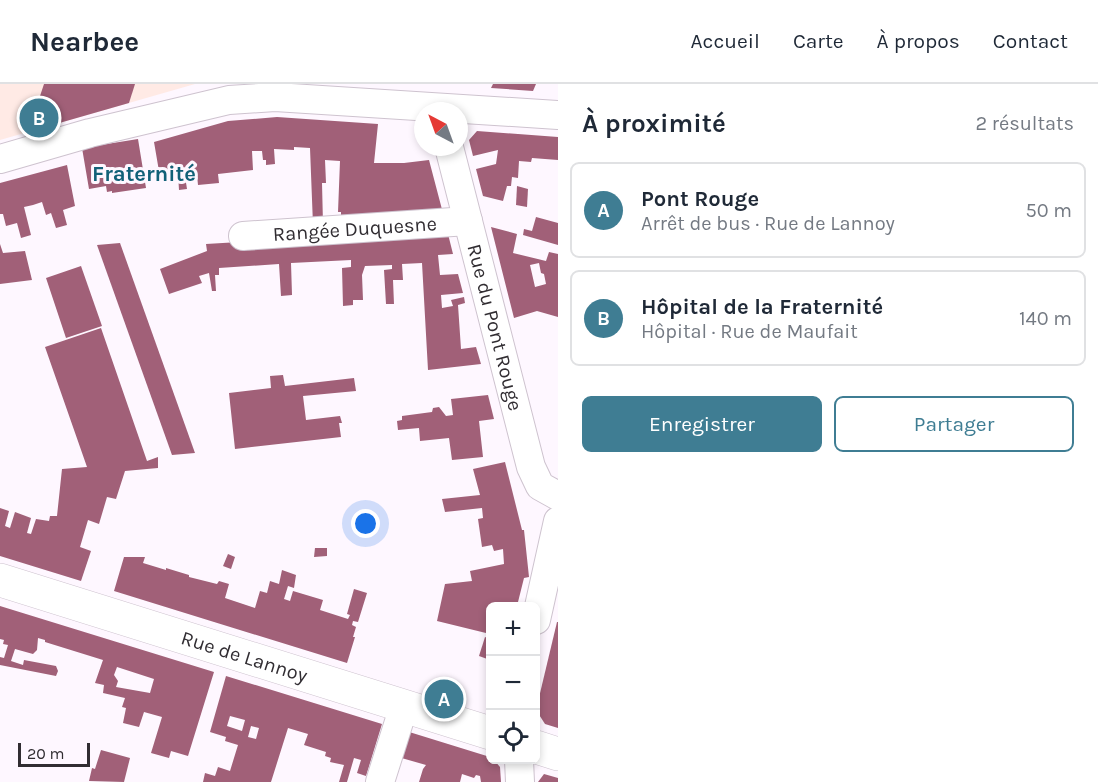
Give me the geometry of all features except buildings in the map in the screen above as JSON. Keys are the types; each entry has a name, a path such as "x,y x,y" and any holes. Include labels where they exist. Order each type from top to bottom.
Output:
{"main road":[{"name":"Rue de Lannoy","path":"0,580 486,732"},
{"path":"540,748 558,754"}],"street":[{"path":"0,159 71,137 229,100 275,97 414,107"},
{"path":"468,110 558,115"},
{"name":"Rue du Pont Rouge","path":"451,156 531,467 540,486 558,496"},
{"name":"Rangée Duquesne","path":"243,236 468,221"},
{"path":"540,602 558,521"},
{"path":"380,782 404,706"},
{"path":"519,764 520,782"}],"shaded area":[{"path":"0,84 195,84 0,140"}],"place":[{"name":"Hôpital de la Fraternité","path":"39,118"},
{"name":"Pont Rouge","path":"444,699"}],"district":[{"name":"Fraternité","path":"144,174"}]}
